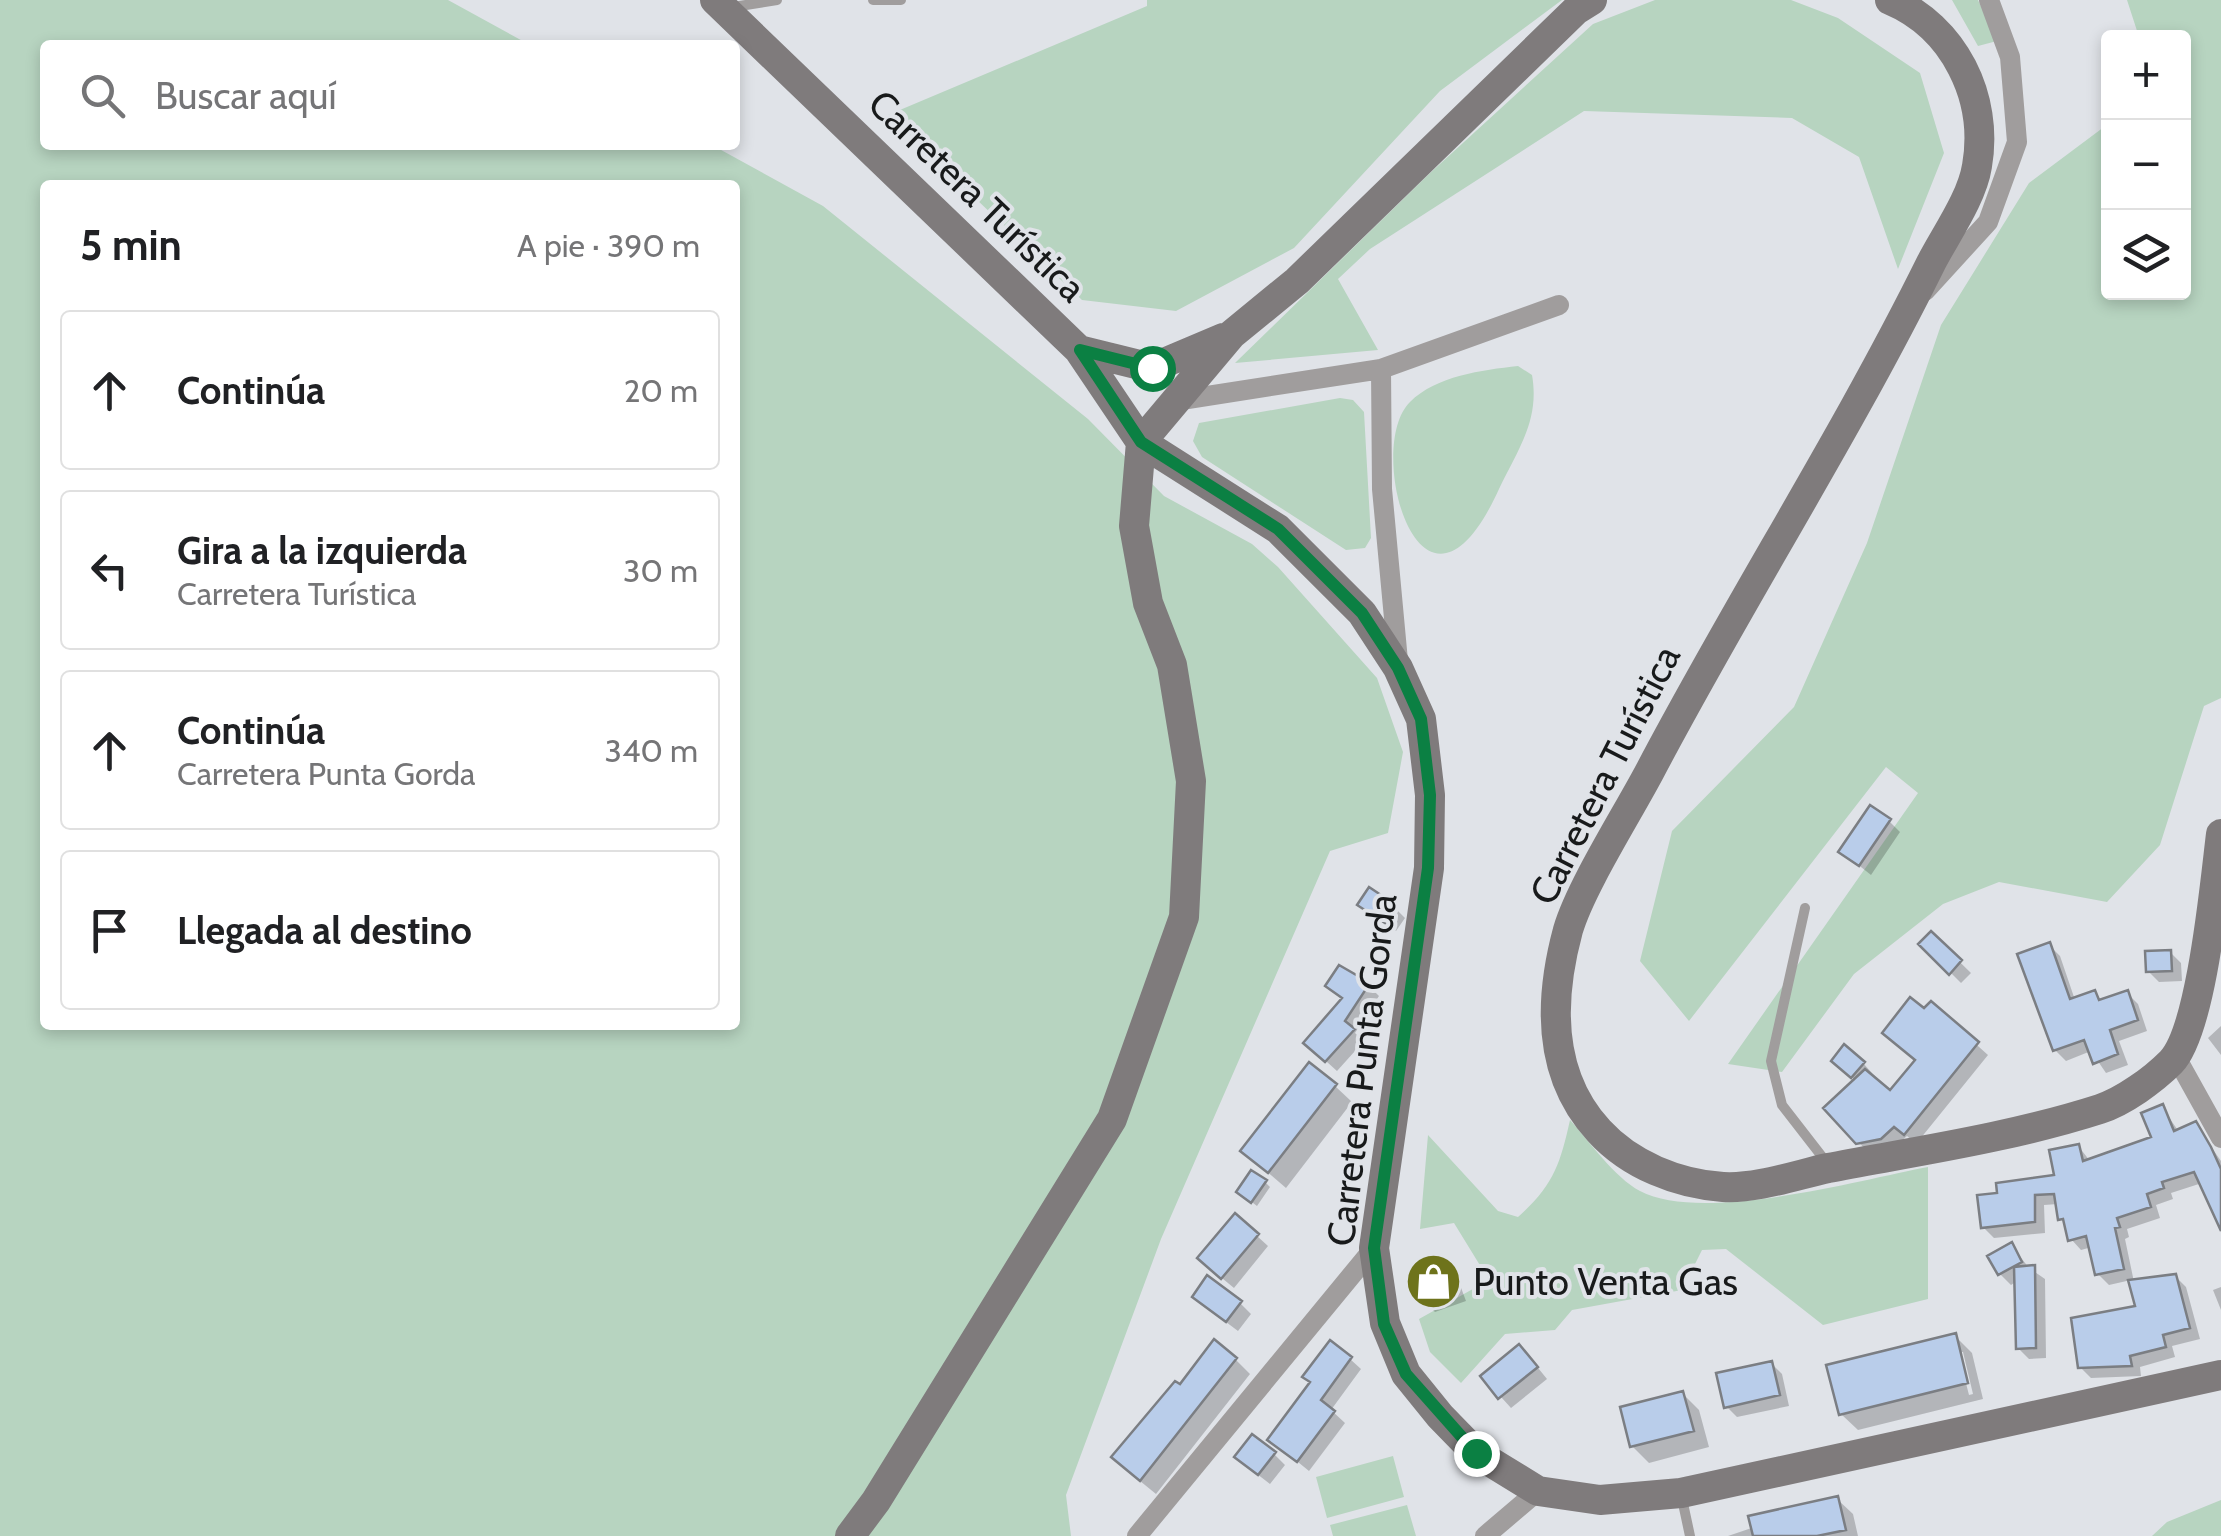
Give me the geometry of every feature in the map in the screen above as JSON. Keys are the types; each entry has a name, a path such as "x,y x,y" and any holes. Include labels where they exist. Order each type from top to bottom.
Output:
{"main road":[{"path":"850,1536 876,1502 1112,1120 1184,917 1190,781 1172,665 1148,603 1134,526 1141,442 1230,335 1296,281 1576,10 1592,0"},
{"name":"Carretera Turística","path":"1890,0 1919,12 1947,38 1964,70 1978,120 1977,170 1907,312 1710,658 1570,924 1558,978 1554,1031 1563,1072 1580,1111 1608,1140 1643,1166 1685,1181 1728,1188 2106,1107 2176,1058"},
{"name":"Carretera Turística","path":"720,4 1080,350 1141,442"},
{"path":"1080,350 1152,368 1230,335"},
{"name":"Carretera Punta Gorda","path":"1141,442 1278,529 1362,613 1398,668 1421,719 1430,795 1428,868 1374,1248 1384,1324 1406,1374 1476,1453 1538,1491 1600,1500 1680,1493 2221,1375"},
{"path":"2176,1058 2202,978 2221,834"}],"street":[{"path":"1907,312 1988,222 2017,142 2010,56 1989,0"},
{"path":"1175,402 1380,368 1560,305"},
{"path":"1380,368 1382,489 1398,668"},
{"path":"2176,1058 2221,1138"},
{"path":"1137,1536 1374,1248"},
{"path":"1485,1536 1538,1491"}],"lane":[{"path":"720,4 777,0"},
{"path":"873,0 901,0"},
{"path":"1805,908 1770,1061 1782,1105 1831,1168"},
{"path":"1680,1493 1690,1536"}],"green space":[{"path":"0,0 448,0 521,40 40,40 40,150 721,150 823,206 1088,419 1164,496 1252,544 1278,567 1377,678 1403,752 1388,833 1330,851 1161,1239 1066,1495 1071,1536 0,1536"},
{"path":"1147,0 1562,0 1440,91 1294,248 1176,311 1082,300 888,115 1147,6"},
{"path":"1655,0 1791,0 1838,18 1920,73 1944,153 1898,269 1859,157 1792,118 1584,111 1370,249 1338,279 1378,350 1235,363 1429,174 1593,24"},
{"path":"1952,0 1978,0 1997,41 1978,46"},
{"path":"2127,0 2221,0 2221,698 2204,706 2160,845 2107,902 1999,882 1943,904 1854,974 1782,1072 1728,1064 1918,793 1886,767 1689,1021 1640,961 1672,831 1794,707 1867,543 1941,325 2029,183 2101,129 2101,300 2191,300 2191,30 2137,30"},
{"path":"1518,366 1532,375 1533,406 1526,434 1499,489 1471,536 1446,553 1425,548 1408,526 1397,494 1393,459 1397,426 1410,402 1433,386 1475,372"},
{"path":"1340,398 1353,400 1364,412 1371,538 1365,548 1346,550 1202,457 1193,441 1199,423"},
{"path":"1570,1120 1621,1177 1640,1191 1667,1200 1701,1203 1781,1196 1928,1167 1928,1299 1823,1325 1726,1249 1702,1250 1682,1290 1572,1310 1555,1330 1505,1334 1461,1383 1430,1352 1419,1319 1489,1280 1454,1223 1420,1229 1428,1135 1498,1211 1518,1217 1553,1174"},
{"path":"1393,1456 1404,1497 1327,1518 1316,1477"},
{"path":"2221,1500 2221,1536 2152,1536 2167,1522"},
{"path":"1407,1505 1416,1536 1333,1536 1330,1525"}],"building":[{"path":"1870,805 1891,819 1859,866 1838,852"},
{"path":"1369,887 1396,905 1385,923 1357,905"},
{"path":"1931,931 1962,960 1949,975 1918,944"},
{"path":"2050,942 2070,999 2095,990 2099,1000 2128,990 2138,1020 2110,1030 2118,1054 2093,1064 2084,1040 2053,1051 2017,954"},
{"path":"2171,950 2172,971 2146,972 2145,951"},
{"path":"1339,965 1370,983 1345,1021 1355,1029 1325,1062 1303,1043 1342,998 1325,986"},
{"path":"1910,997 1924,1008 1931,1001 1979,1042 1904,1135 1894,1127 1881,1139 1856,1144 1823,1108 1865,1069 1890,1090 1915,1060 1882,1033"},
{"path":"1844,1044 1865,1062 1851,1078 1831,1061"},
{"path":"1309,1062 1337,1084 1268,1173 1240,1151"},
{"path":"2163,1104 2174,1131 2196,1121 2211,1147 2221,1169 2221,1231 2194,1172 2162,1182 2164,1188 2147,1194 2151,1207 2117,1218 2120,1227 2115,1228 2124,1269 2095,1275 2086,1236 2068,1241 2063,1219 2058,1220 2054,1194 2035,1195 2035,1222 1981,1228 1977,1195 1997,1193 1996,1183 2054,1175 2049,1150 2079,1144 2083,1161 2151,1137 2141,1113"},
{"path":"1251,1170 1267,1180 1251,1203 1236,1192"},
{"path":"1235,1213 1259,1234 1221,1279 1197,1258"},
{"path":"2012,1242 2022,1262 1998,1275 1987,1256"},
{"path":"1447,1263 1457,1290 1421,1303 1412,1276"},
{"path":"2035,1265 2036,1348 2016,1349 2014,1267"},
{"path":"2176,1274 2190,1328 2163,1335 2166,1347 2130,1356 2132,1366 2078,1368 2071,1318 2135,1306 2128,1280"},
{"path":"1207,1275 1242,1301 1226,1322 1192,1297"},
{"path":"1956,1333 1968,1383 1839,1415 1826,1365"},
{"path":"1214,1339 1237,1358 1140,1481 1111,1457 1175,1381 1180,1384"},
{"path":"1330,1340 1352,1357 1321,1400 1335,1411 1297,1462 1267,1440 1310,1382 1302,1377"},
{"path":"1519,1344 1538,1367 1498,1399 1480,1376"},
{"path":"1772,1361 1780,1395 1724,1408 1716,1373"},
{"path":"1683,1391 1694,1431 1630,1447 1620,1407"},
{"path":"1252,1434 1276,1452 1258,1475 1234,1457"},
{"path":"1838,1496 1846,1530 1817,1536 1753,1536 1748,1516"}],"place":[{"name":"Punto Venta Gas","path":"1434,1282"}],"route":[{"path":"1152,368 1080,350 1141,442 1278,529 1362,613 1398,668 1421,719 1430,795 1428,868 1374,1248 1384,1324 1406,1374 1476,1453"}]}
